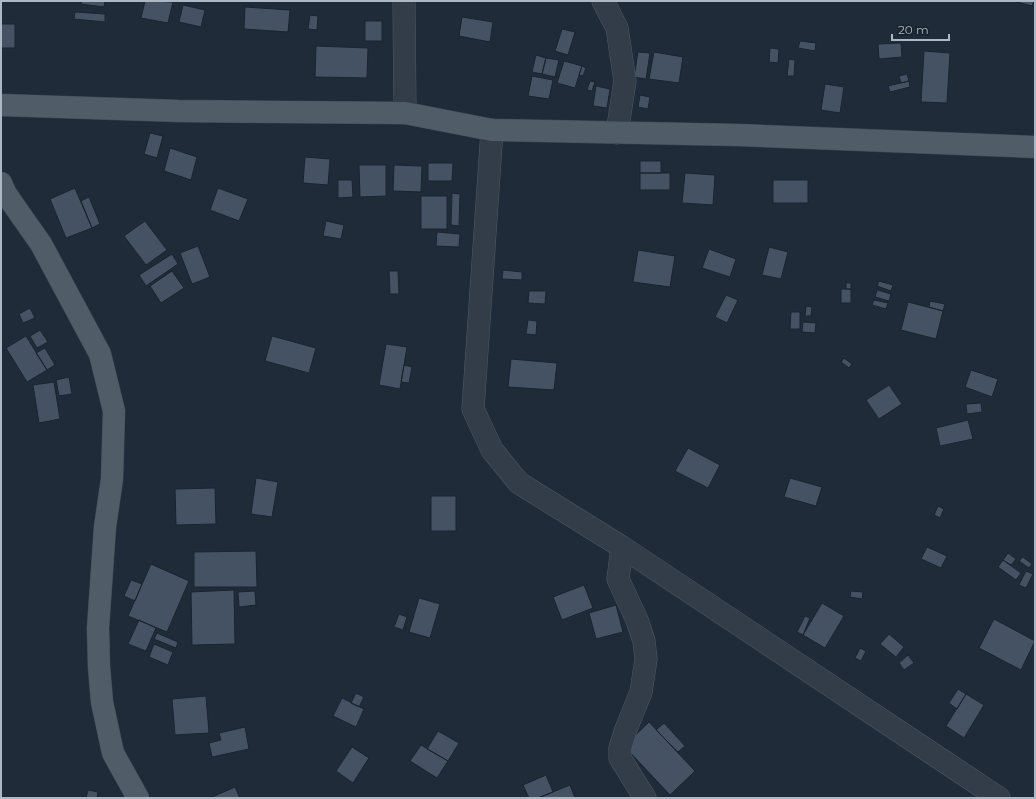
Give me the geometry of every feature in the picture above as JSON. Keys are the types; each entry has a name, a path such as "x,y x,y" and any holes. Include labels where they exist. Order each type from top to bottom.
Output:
{"main road":[{"path":"1,105 179,111 405,113 492,130 746,135 1035,147"},
{"path":"1,182 6,194 41,244 100,354 114,411 112,479 105,527 98,628 99,667 102,702 113,753 138,798"}],"street":[{"path":"404,1 405,113"},
{"path":"603,1 617,28 625,81 617,133"},
{"path":"492,130 474,409 492,450 519,483 622,547 999,798"},
{"path":"622,547 618,579 637,620 644,641 646,659 641,692 626,729 620,748 620,758 645,798"}],"building":[{"path":"82,1 105,1 104,7 81,4"},
{"path":"145,1 173,2 168,23 141,18"},
{"path":"1013,1 1034,1 1032,6"},
{"path":"183,5 205,10 201,27 179,22"},
{"path":"245,7 290,10 288,32 244,29"},
{"path":"75,12 105,14 105,22 74,19"},
{"path":"310,15 318,16 317,30 308,29"},
{"path":"462,17 493,22 490,42 459,36"},
{"path":"365,21 382,21 382,41 365,41"},
{"path":"1,24 15,24 15,48 1,48"},
{"path":"562,29 575,32 568,55 555,51"},
{"path":"800,41 816,43 815,51 798,48"},
{"path":"901,43 902,57 879,59 878,44"},
{"path":"316,46 368,48 367,78 315,77"},
{"path":"770,48 779,49 778,63 769,62"},
{"path":"924,51 950,53 947,103 921,102"},
{"path":"638,52 650,53 646,79 634,77"},
{"path":"654,52 683,57 679,83 649,79"},
{"path":"536,55 546,58 542,74 532,72"},
{"path":"546,58 559,60 555,77 542,74"},
{"path":"789,59 795,60 794,76 787,76"},
{"path":"564,61 582,66 575,88 557,83"},
{"path":"582,66 586,68 583,76 579,75"},
{"path":"907,74 909,81 901,83 899,76"},
{"path":"532,76 553,80 549,99 528,96"},
{"path":"590,81 595,82 592,91 587,90"},
{"path":"909,81 910,87 890,92 888,86"},
{"path":"825,84 844,87 840,113 821,110"},
{"path":"596,86 610,89 607,108 593,106"},
{"path":"640,95 650,97 648,109 638,107"},
{"path":"150,133 163,136 157,158 144,154"},
{"path":"170,148 197,157 191,180 164,171"},
{"path":"305,157 330,159 328,185 303,183"},
{"path":"640,161 661,161 661,173 640,173"},
{"path":"428,163 453,163 452,181 428,181"},
{"path":"359,165 386,165 386,196 360,197"},
{"path":"394,165 422,166 421,192 393,191"},
{"path":"640,173 670,173 670,190 640,190"},
{"path":"685,173 715,175 713,205 682,203"},
{"path":"338,180 352,180 353,197 338,198"},
{"path":"773,180 808,180 808,203 773,203"},
{"path":"75,188 92,228 66,238 50,199"},
{"path":"218,188 248,199 239,221 210,210"},
{"path":"452,193 460,194 459,226 451,225"},
{"path":"421,196 447,196 447,229 421,229"},
{"path":"89,197 100,224 92,228 81,201"},
{"path":"145,221 167,250 146,265 124,236"},
{"path":"326,221 344,225 341,239 323,236"},
{"path":"437,232 460,234 459,247 436,246"},
{"path":"198,246 210,277 192,284 180,253"},
{"path":"769,247 788,252 781,279 762,275"},
{"path":"709,249 736,259 730,277 702,268"},
{"path":"638,250 675,256 670,287 633,282"},
{"path":"172,254 178,264 146,286 139,275"},
{"path":"503,270 522,272 522,280 502,279"},
{"path":"172,271 184,288 161,303 150,286"},
{"path":"389,271 398,271 399,294 390,294"},
{"path":"879,281 893,285 891,291 877,286"},
{"path":"846,283 851,283 851,289 846,289"},
{"path":"841,289 851,289 851,303 841,303"},
{"path":"877,290 891,294 889,301 875,297"},
{"path":"529,291 546,291 545,304 528,303"},
{"path":"726,295 738,300 727,323 715,317"},
{"path":"874,300 888,303 886,309 872,305"},
{"path":"930,301 945,304 943,311 929,307"},
{"path":"908,302 943,311 936,339 901,330"},
{"path":"806,306 812,307 811,316 805,316"},
{"path":"30,308 35,318 23,323 19,314"},
{"path":"791,312 800,312 800,329 790,329"},
{"path":"528,320 537,321 536,335 526,334"},
{"path":"803,322 816,323 815,333 802,332"},
{"path":"40,330 48,342 37,348 30,336"},
{"path":"26,336 47,370 27,382 6,348"},
{"path":"272,336 316,348 309,373 265,361"},
{"path":"386,344 407,347 400,389 379,385"},
{"path":"45,348 55,365 47,370 36,353"},
{"path":"844,358 852,364 849,368 841,362"},
{"path":"511,359 557,363 554,390 508,387"},
{"path":"404,365 412,367 409,383 401,382"},
{"path":"971,370 998,379 992,397 965,387"},
{"path":"69,377 72,394 59,396 56,380"},
{"path":"54,382 60,419 39,423 33,385"},
{"path":"889,385 902,404 879,419 866,400"},
{"path":"981,403 982,412 967,414 966,404"},
{"path":"968,420 973,439 940,446 936,428"},
{"path":"688,448 720,465 708,488 675,471"},
{"path":"256,478 278,482 272,517 251,514"},
{"path":"790,478 822,487 816,506 784,497"},
{"path":"215,488 216,524 176,525 175,489"},
{"path":"431,496 456,496 456,531 431,531"},
{"path":"938,506 944,509 940,518 934,515"},
{"path":"927,547 947,556 941,568 921,559"},
{"path":"256,551 257,587 194,587 194,552"},
{"path":"1008,553 1016,559 1011,565 1003,560"},
{"path":"1023,557 1032,564 1029,568 1019,561"},
{"path":"1003,560 1021,573 1016,580 998,567"},
{"path":"151,564 189,581 167,632 128,616"},
{"path":"1026,571 1033,574 1026,588 1019,585"},
{"path":"131,580 142,584 135,601 124,596"},
{"path":"584,585 593,608 562,620 553,597"},
{"path":"234,590 235,644 192,645 191,592"},
{"path":"255,591 256,605 239,607 238,592"},
{"path":"851,591 863,592 862,599 850,597"},
{"path":"419,598 440,604 430,638 409,632"},
{"path":"822,603 844,616 825,648 803,635"},
{"path":"616,605 623,632 596,639 589,613"},
{"path":"399,614 407,617 403,630 394,627"},
{"path":"805,616 810,618 803,635 797,632"},
{"path":"994,619 1035,641 1021,670 979,648"},
{"path":"139,620 156,628 146,651 128,644"},
{"path":"157,633 178,642 176,648 154,639"},
{"path":"889,634 904,647 896,657 880,644"},
{"path":"154,644 173,652 168,665 149,657"},
{"path":"860,648 866,651 861,661 855,658"},
{"path":"908,655 914,663 904,670 899,663"},
{"path":"958,689 966,694 957,709 949,703"},
{"path":"356,693 364,697 359,707 351,703"},
{"path":"966,694 984,705 964,738 946,726"},
{"path":"206,696 209,733 175,735 172,699"},
{"path":"342,698 364,709 356,727 333,716"},
{"path":"649,722 695,771 670,795 624,746"},
{"path":"664,723 685,746 678,752 656,730"},
{"path":"245,727 249,749 212,757 209,743 221,740 219,733"},
{"path":"438,731 459,743 448,761 427,749"},
{"path":"421,745 448,761 437,778 410,761"},
{"path":"352,747 369,758 353,783 336,771"},
{"path":"546,775 553,792 538,798 529,798 523,785"},
{"path":"570,785 575,798 538,798 553,792"},
{"path":"235,787 240,798 210,798"},
{"path":"88,790 98,792 97,798 86,798"}]}
